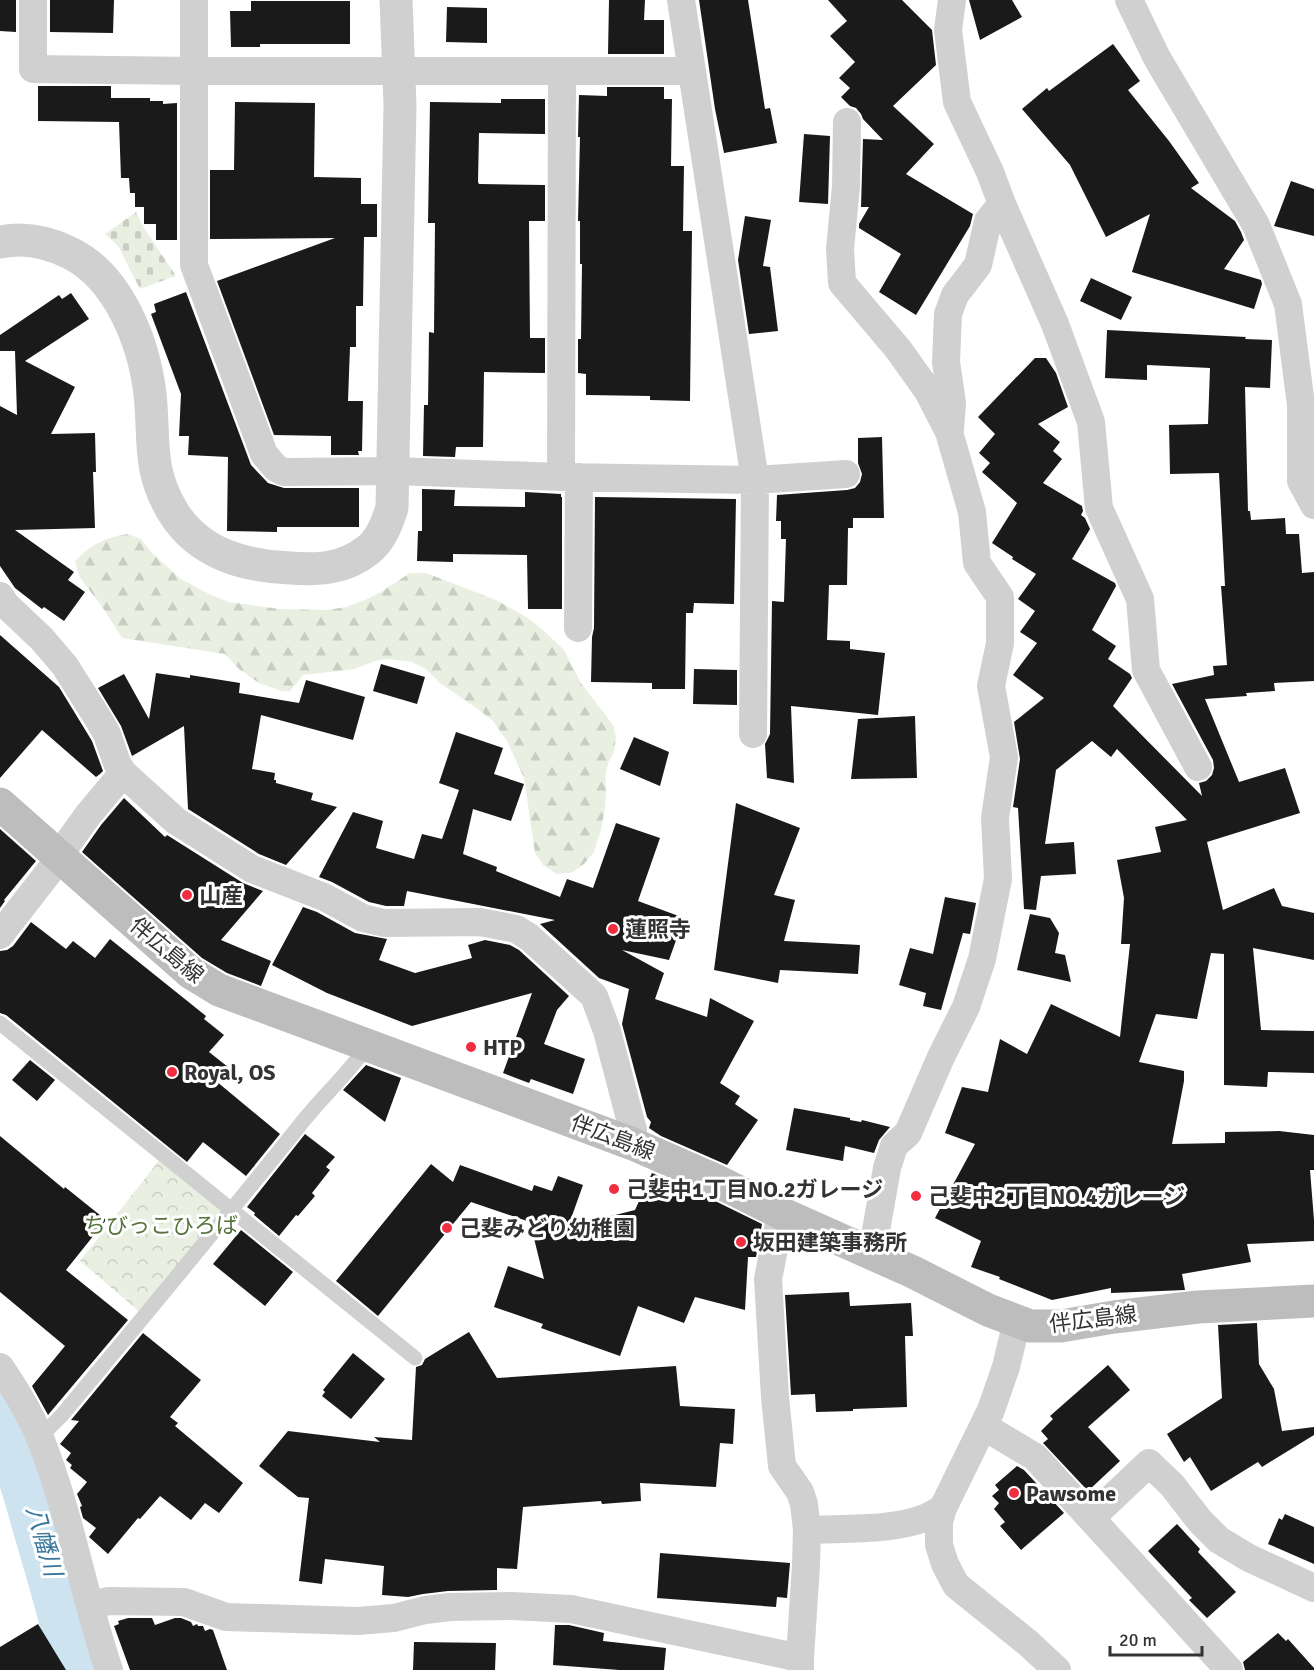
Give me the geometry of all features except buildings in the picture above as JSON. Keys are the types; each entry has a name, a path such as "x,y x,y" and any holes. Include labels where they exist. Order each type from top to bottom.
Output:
{"main road":[{"name":"伴広島線","path":"0,804 191,973 219,990 633,1144 872,1253 988,1310 1030,1326 1061,1326 1198,1307 1314,1301"}],"street":[{"path":"33,0 33,69 692,71"},
{"path":"194,0 194,265 264,454 276,468 284,472 394,471 755,480 846,474"},
{"path":"0,242 21,239 59,248 78,257 106,282 131,324 144,358 150,393 153,457 161,490 175,515 194,536 216,552 241,562 282,568 323,569 348,562 370,549 380,537 392,508 394,471 400,70 396,0"},
{"path":"681,0 755,480 753,734"},
{"path":"952,0 948,30 957,102 990,172 1055,324 1091,422 1099,508 1140,599 1146,670 1198,767"},
{"path":"1129,0 1157,58 1257,225 1288,304 1301,405 1300,481 1314,505"},
{"path":"562,71 570,477 578,628"},
{"path":"847,122 846,186 840,249 842,283 898,349 922,382 949,432 972,512 976,562 1000,597 1000,643 990,686 1004,757 995,818 998,879 982,959 966,1007 941,1057 908,1133 894,1146 887,1168 872,1253"},
{"path":"949,432 952,404 946,362 948,314 955,295 978,265 988,221 1002,204"},
{"path":"0,596 65,666 107,734 123,773 176,821 252,869 324,897 363,918 384,923 480,922 516,929 529,937 594,996 613,1053 633,1130 633,1144"},
{"path":"0,935 52,868 88,815 123,773"},
{"path":"91,1606 108,1601 184,1602 226,1617 357,1621 394,1618 425,1610 450,1607 512,1606 571,1609 800,1664 807,1530 800,1492 782,1466 775,1397 768,1278 783,1214"},
{"path":"1017,1321 1006,1367 991,1410 943,1508 939,1522 939,1545 956,1586 1029,1643 1057,1670"},
{"path":"3,1376 25,1407 40,1437 60,1496 109,1670"},
{"path":"983,1426 1035,1457 1091,1518 1215,1666"},
{"path":"1091,1518 1149,1463 1172,1485 1200,1521 1219,1540 1249,1558 1314,1588"},
{"path":"807,1530 911,1522 927,1517 943,1508"}],"lane":[{"path":"0,1023 415,1358"},
{"path":"40,1437 62,1415 232,1210 317,1103 368,1046"}],"green space":[{"path":"136,212 142,225 176,276 140,289 118,246 105,234"},
{"path":"128,534 141,539 153,554 181,579 229,602 279,609 327,610 346,607 365,600 410,573 426,573 496,600 528,618 564,650 581,683 613,725 616,737 614,752 608,763 605,777 605,808 594,852 573,872 557,874 543,865 535,853 524,778 507,741 493,721 441,684 426,669 412,662 387,659 355,669 303,675 290,691 282,691 259,683 239,669 225,654 122,638 79,576 75,561 99,543"},
{"name":"ちびっこひろば","path":"161,1158 225,1212 141,1313 80,1261"}],"waterway":[{"name":"八幡川","path":"0,1416 19,1457 28,1485 80,1670"}],"place":[{"name":"山産","path":"187,895"},
{"name":"蓮照寺","path":"613,929"},
{"name":"HTP","path":"471,1047"},
{"name":"Royal, OS","path":"172,1072"},
{"name":"己斐中1丁目NO.2ガレージ","path":"614,1189"},
{"name":"己斐中2丁目NO.4ガレージ","path":"916,1196"},
{"name":"己斐みどり幼稚園","path":"447,1228"},
{"name":"坂田建築事務所","path":"741,1242"},
{"name":"Pawsome","path":"1014,1493"}]}
